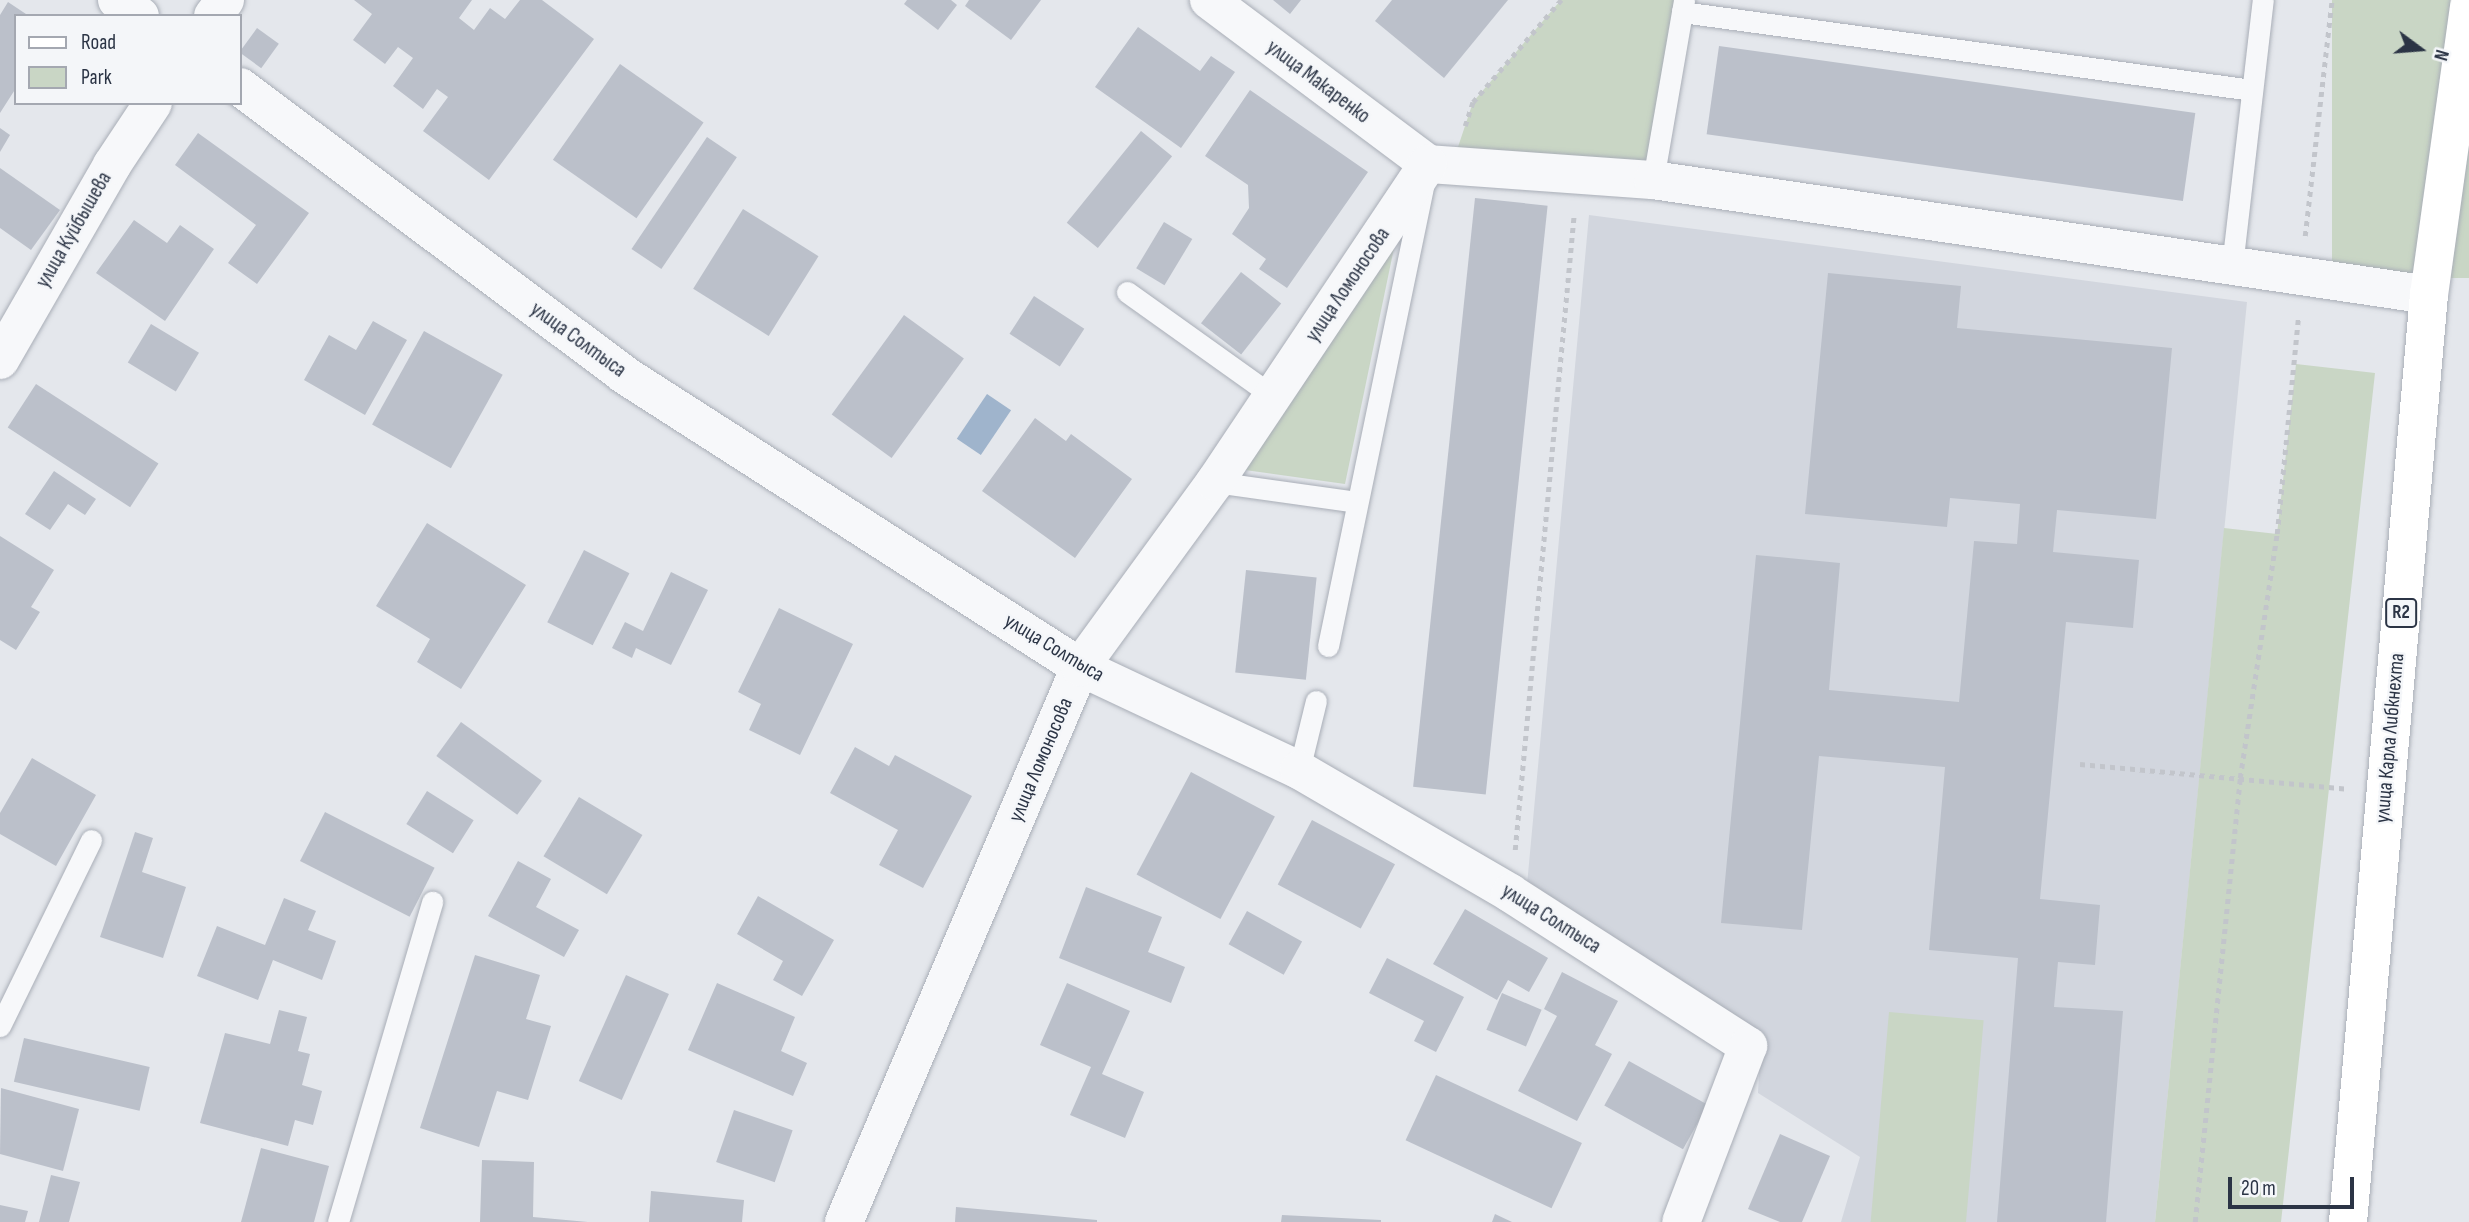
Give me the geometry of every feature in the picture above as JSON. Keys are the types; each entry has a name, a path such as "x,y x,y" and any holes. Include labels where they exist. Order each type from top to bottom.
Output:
{"main road":[{"name":"улица Карла Либкнехта","path":"2348,1222 2429,295 2469,5"}],"street":[{"path":"117,0 137,14"},
{"name":"улица Макаренко","path":"1209,0 1440,165"},
{"name":"улица Солтыса","path":"242,88 623,374 1080,667 1299,770 1510,893 1748,1046 1681,1222"},
{"name":"улица Куйбышева","path":"0,360 112,165 152,105"},
{"path":"1440,165 1653,180 2429,295"},
{"name":"улица Ломоносова","path":"844,1222 1080,667 1440,165"}],"lane":[{"path":"2232,265 2263,0"},
{"path":"1653,180 1683,6 2252,90"},
{"path":"1328,646 1357,502 1440,165"},
{"path":"1128,292 1273,397"},
{"path":"1215,482 1357,502"},
{"path":"1299,770 1316,701"},
{"path":"0,1026 91,840"},
{"path":"338,1222 432,902"}],"path":[{"path":"1440,165 1473,102 1561,0"},
{"path":"2194,1222 2240,778 2277,534 2300,276 2332,0"},
{"path":"1519,809 1578,174"},
{"path":"2080,764 2386,793"}],"shaded area":[{"path":"1589,215 2247,302 2155,1222 1841,1222 1860,1157 1758,1093 1761,1034 1527,885"}],"green space":[{"path":"1561,0 1684,0 1653,180 1452,165 1473,102"},
{"path":"2332,0 2469,0 2469,278 2332,278"},
{"path":"1394,248 1345,484 1245,470"},
{"path":"2296,364 2375,373 2281,1222 2155,1222 2224,528 2277,534"},
{"path":"1889,1012 1984,1020 1966,1222 1871,1222"}],"water":[{"path":"987,394 1011,410 981,455 957,439"}],"building":[{"path":"354,0 472,0 459,18 474,30 490,8 505,19 520,0 542,0 594,39 489,180 423,131 448,97 437,89 423,109 393,86 413,58 398,47 385,64 353,40 372,14"},
{"path":"907,0 951,0 957,5 938,30 904,4"},
{"path":"969,0 1041,0 1011,40 965,6"},
{"path":"1273,0 1301,0 1290,14"},
{"path":"1392,0 1508,0 1444,78 1375,21"},
{"path":"8,2 26,14 14,14 14,91 0,113 0,15"},
{"path":"1138,27 1200,71 1211,56 1235,72 1181,148 1095,87"},
{"path":"257,28 279,44 261,68 242,54 242,49"},
{"path":"1719,46 2195,113 2183,201 1707,134"},
{"path":"620,64 704,123 636,218 553,160"},
{"path":"1250,90 1368,172 1287,288 1259,269 1266,259 1232,234 1249,208 1248,185 1205,156"},
{"path":"0,128 10,135 0,152"},
{"path":"1141,131 1172,156 1098,248 1067,223"},
{"path":"198,133 309,213 257,284 228,263 256,225 175,165"},
{"path":"707,137 737,157 661,269 632,249"},
{"path":"0,168 60,210 31,250 0,228"},
{"path":"1475,198 1548,206 1486,794 1413,787"},
{"path":"743,209 818,256 769,336 693,289"},
{"path":"134,220 167,243 180,225 214,249 165,321 96,273"},
{"path":"1164,222 1192,239 1164,285 1136,268"},
{"path":"1241,272 1281,303 1241,355 1201,323"},
{"path":"1828,273 1961,286 1957,328 2172,348 2156,519 2057,510 2053,552 2139,560 2133,628 2066,622 2040,899 2100,905 2095,965 2058,962 2054,1007 2123,1011 2106,1222 1997,1222 2018,958 1929,950 1945,767 1819,756 1802,930 1721,923 1756,555 1840,563 1829,690 1959,702 1974,541 2017,544 2020,504 1950,498 1947,527 1805,514"},
{"path":"1034,296 1084,329 1060,366 1009,334"},
{"path":"904,315 964,358 892,458 832,415"},
{"path":"373,321 407,340 365,415 304,380 329,335 356,350"},
{"path":"151,324 199,353 176,391 128,363"},
{"path":"424,331 503,375 451,468 372,425"},
{"path":"36,384 158,464 130,507 8,428"},
{"path":"1035,418 1066,441 1071,434 1132,479 1075,558 982,491"},
{"path":"54,471 96,499 85,515 68,504 50,530 25,514"},
{"path":"427,523 526,585 461,689 417,662 430,639 376,606"},
{"path":"0,536 54,570 31,607 40,612 16,650 0,640"},
{"path":"584,550 629,573 593,645 547,622"},
{"path":"1246,570 1317,577 1306,680 1235,672"},
{"path":"671,572 708,590 671,665 636,648 632,658 612,648 625,622 643,631"},
{"path":"779,608 853,644 800,755 749,730 761,704 738,692"},
{"path":"461,722 542,781 517,815 436,756"},
{"path":"855,747 889,766 895,755 972,796 923,888 879,865 898,830 830,793"},
{"path":"32,758 96,795 56,866 0,834 0,813"},
{"path":"1191,772 1275,817 1220,919 1137,874"},
{"path":"427,791 474,820 453,853 406,824"},
{"path":"579,797 642,835 607,894 543,856"},
{"path":"325,812 435,868 410,917 300,861"},
{"path":"1312,820 1395,864 1361,929 1278,884"},
{"path":"135,832 153,838 142,872 186,887 163,958 100,937"},
{"path":"518,861 551,879 536,907 579,930 564,957 488,916"},
{"path":"1086,887 1162,917 1148,952 1185,967 1171,1003 1059,958"},
{"path":"758,896 834,940 802,996 773,980 783,961 737,934"},
{"path":"284,898 316,911 308,930 336,941 322,980 273,960 258,1000 197,976 217,926 265,945"},
{"path":"1465,909 1548,958 1529,992 1508,980 1497,1000 1433,964"},
{"path":"1247,911 1302,942 1284,975 1229,944"},
{"path":"475,955 540,975 526,1019 551,1026 528,1100 497,1091 479,1147 420,1128"},
{"path":"1387,958 1464,997 1436,1052 1414,1041 1424,1021 1369,993"},
{"path":"1562,972 1618,1001 1595,1045 1612,1054 1577,1121 1518,1091 1557,1016 1544,1009"},
{"path":"626,975 669,994 622,1100 579,1081"},
{"path":"717,983 795,1017 781,1051 807,1063 793,1096 688,1050"},
{"path":"1067,983 1130,1011 1102,1074 1144,1092 1125,1138 1070,1115 1091,1067 1040,1045"},
{"path":"1502,993 1542,1010 1526,1047 1486,1030"},
{"path":"279,1010 307,1017 298,1051 310,1054 302,1085 322,1091 313,1125 295,1120 288,1146 200,1123 225,1033 270,1044"},
{"path":"24,1038 150,1067 140,1111 14,1082"},
{"path":"1629,1061 1708,1105 1683,1149 1604,1106"},
{"path":"1436,1075 1582,1143 1551,1208 1406,1140"},
{"path":"1,1088 79,1109 63,1171 0,1154"},
{"path":"734,1110 793,1130 775,1182 716,1162"},
{"path":"1780,1134 1830,1156 1802,1222 1780,1222 1748,1209"},
{"path":"261,1148 329,1166 314,1222 241,1222"},
{"path":"482,1160 534,1162 533,1217 588,1222 480,1222"},
{"path":"51,1175 80,1182 69,1222 39,1222"},
{"path":"651,1191 744,1200 742,1222 649,1222"},
{"path":"0,1205 28,1211 25,1222 0,1222"},
{"path":"956,1207 1097,1220 1097,1222 955,1222"},
{"path":"1495,1214 1512,1222 1492,1222"},
{"path":"1282,1215 1381,1220 1381,1222 1281,1222"}]}
